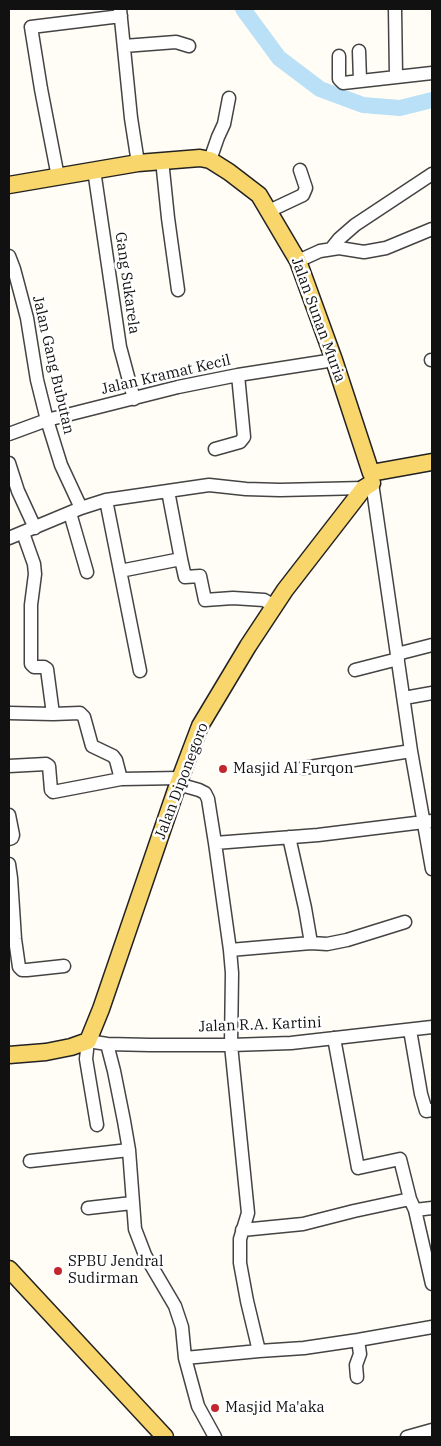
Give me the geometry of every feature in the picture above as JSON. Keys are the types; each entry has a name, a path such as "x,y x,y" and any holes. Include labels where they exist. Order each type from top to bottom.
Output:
{"main road":[{"name":"Jalan Sunan Muria","path":"9,185 138,163 200,158 210,160 259,195 298,261 334,360 369,481"},
{"path":"369,481 432,462"},
{"name":"Jalan Diponegoro","path":"88,1041 101,1009 179,781 200,726 248,646 285,590 369,481"},
{"path":"9,1055 63,1049 88,1041"},
{"path":"9,1269 165,1437"}],"street":[{"path":"395,9 396,76"},
{"path":"58,177 31,27 120,12 131,118 138,163"},
{"path":"124,46 176,42 189,46"},
{"path":"359,51 360,80"},
{"path":"338,56 339,79 341,82 432,73"},
{"path":"210,160 224,124 229,98"},
{"path":"162,160 178,290"},
{"name":"Gang Sukarela","path":"94,170 120,347 134,399"},
{"path":"269,211 303,195 306,188 300,170"},
{"path":"331,249 355,225 432,174"},
{"path":"298,261 320,251 331,249 339,248 364,252 386,248 432,229"},
{"name":"Jalan Gang Bubutan","path":"9,256 27,318 37,380 47,420 76,511 87,572"},
{"name":"Jalan Kramat Kecil","path":"9,434 47,420 178,387 238,375 334,360"},
{"path":"215,449 240,442 244,437 238,375"},
{"path":"9,463 18,491 35,528"},
{"path":"9,538 106,500 209,485 280,490 369,481 398,656 411,751 428,822 432,869"},
{"path":"168,491 185,577 200,576 205,600 233,598 264,600 274,606"},
{"path":"106,500 140,671"},
{"path":"23,534 34,564 35,574 31,605 31,664 34,667 44,667 47,670 53,714"},
{"path":"120,571 181,559"},
{"path":"355,670 432,645"},
{"path":"404,698 432,693"},
{"path":"9,713 80,713 84,717 92,746 113,756 122,779"},
{"path":"303,768 411,751"},
{"path":"9,766 46,764 49,766 51,790 53,792 122,779 179,781 205,793 208,799 232,973 231,1044 248,1213 240,1239 240,1263 258,1351"},
{"path":"9,815 13,835 9,839"},
{"path":"215,843 318,835 428,822"},
{"path":"289,837 311,943"},
{"path":"9,864 12,939 19,966 21,969 27,970 64,966"},
{"path":"230,950 311,943 327,944 348,940 405,922"},
{"name":"Jalan R.A. Kartini","path":"88,1041 107,1044 290,1043 432,1027"},
{"path":"410,1030 422,1099 426,1111 432,1110"},
{"path":"334,1038 358,1168 400,1159 432,1284"},
{"path":"88,1041 86,1063 97,1126"},
{"path":"107,1044 116,1079 129,1150 135,1229 145,1255 176,1306 182,1327 185,1358 198,1406 215,1437"},
{"path":"30,1161 129,1150"},
{"path":"88,1208 132,1203"},
{"path":"242,1230 303,1224 354,1211 412,1205 432,1208"},
{"path":"185,1358 304,1348 432,1327"},
{"path":"357,1377 356,1364 360,1354 358,1340"},
{"path":"407,1437 432,1430"}],"waterway":[{"path":"243,9 279,58 320,89 363,105 400,108 432,100"}],"place":[{"name":"Masjid Al Furqon","path":"223,769"},
{"name":"SPBU Jendral Sudirman","path":"58,1271"},
{"name":"Masjid Ma'aka","path":"215,1408"}]}
